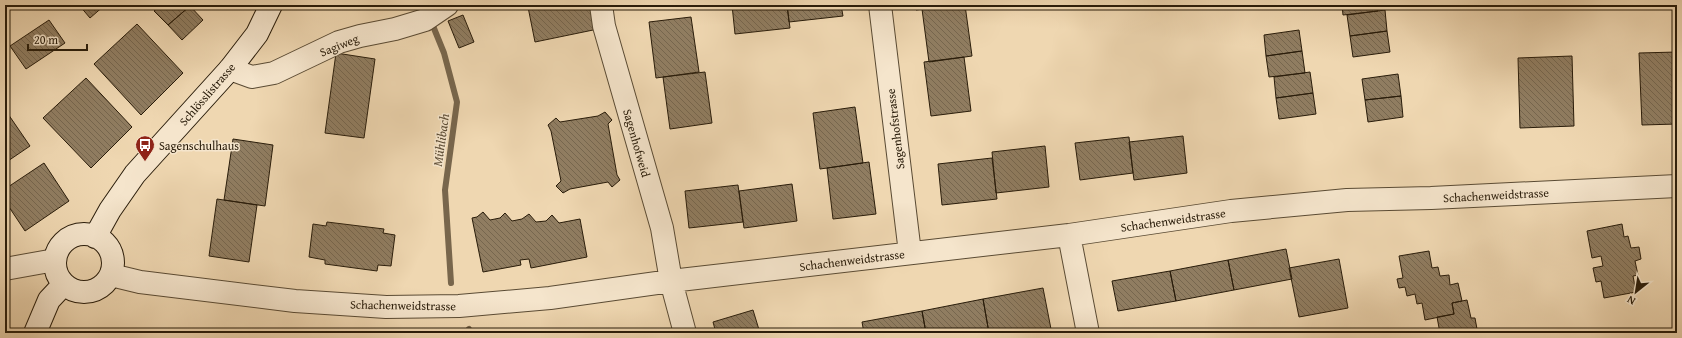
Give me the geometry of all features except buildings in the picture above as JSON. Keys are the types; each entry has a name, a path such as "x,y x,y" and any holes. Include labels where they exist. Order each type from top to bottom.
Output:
{"street":[{"name":"Schlösslistrasse","path":"96,237 110,210 135,174 230,68 257,34 271,5"},
{"name":"Sagiweg","path":"230,68 252,77 274,73 339,42 395,29 425,20 447,5"},
{"name":"Sagenhofweid","path":"601,5 606,33 662,228 671,281"},
{"name":"Sagenhofstrasse","path":"880,5 910,253"},
{"name":"Schachenweidstrasse","path":"111,275 140,282 287,300 386,307 459,306 527,300 671,281 1069,236 1231,211 1347,200 1431,198 1677,186"},
{"path":"85,234 96,237 103,242 111,253 113,266 111,275 104,285 95,291 84,293 73,290 64,284 58,277 55,260 58,250 65,242 74,236 85,234"},
{"path":"1069,236 1088,333"},
{"path":"5,269 55,260"},
{"path":"671,281 685,333"},
{"path":"35,333 49,300 64,284"}],"waterway":[{"name":"Mühlibach","path":"431,21 444,53 457,102 445,190 451,283"},
{"name":"Mühlibach","path":"469,329 471,333"}],"place":[{"name":"Sagenschulhaus","path":"145,162"}]}
